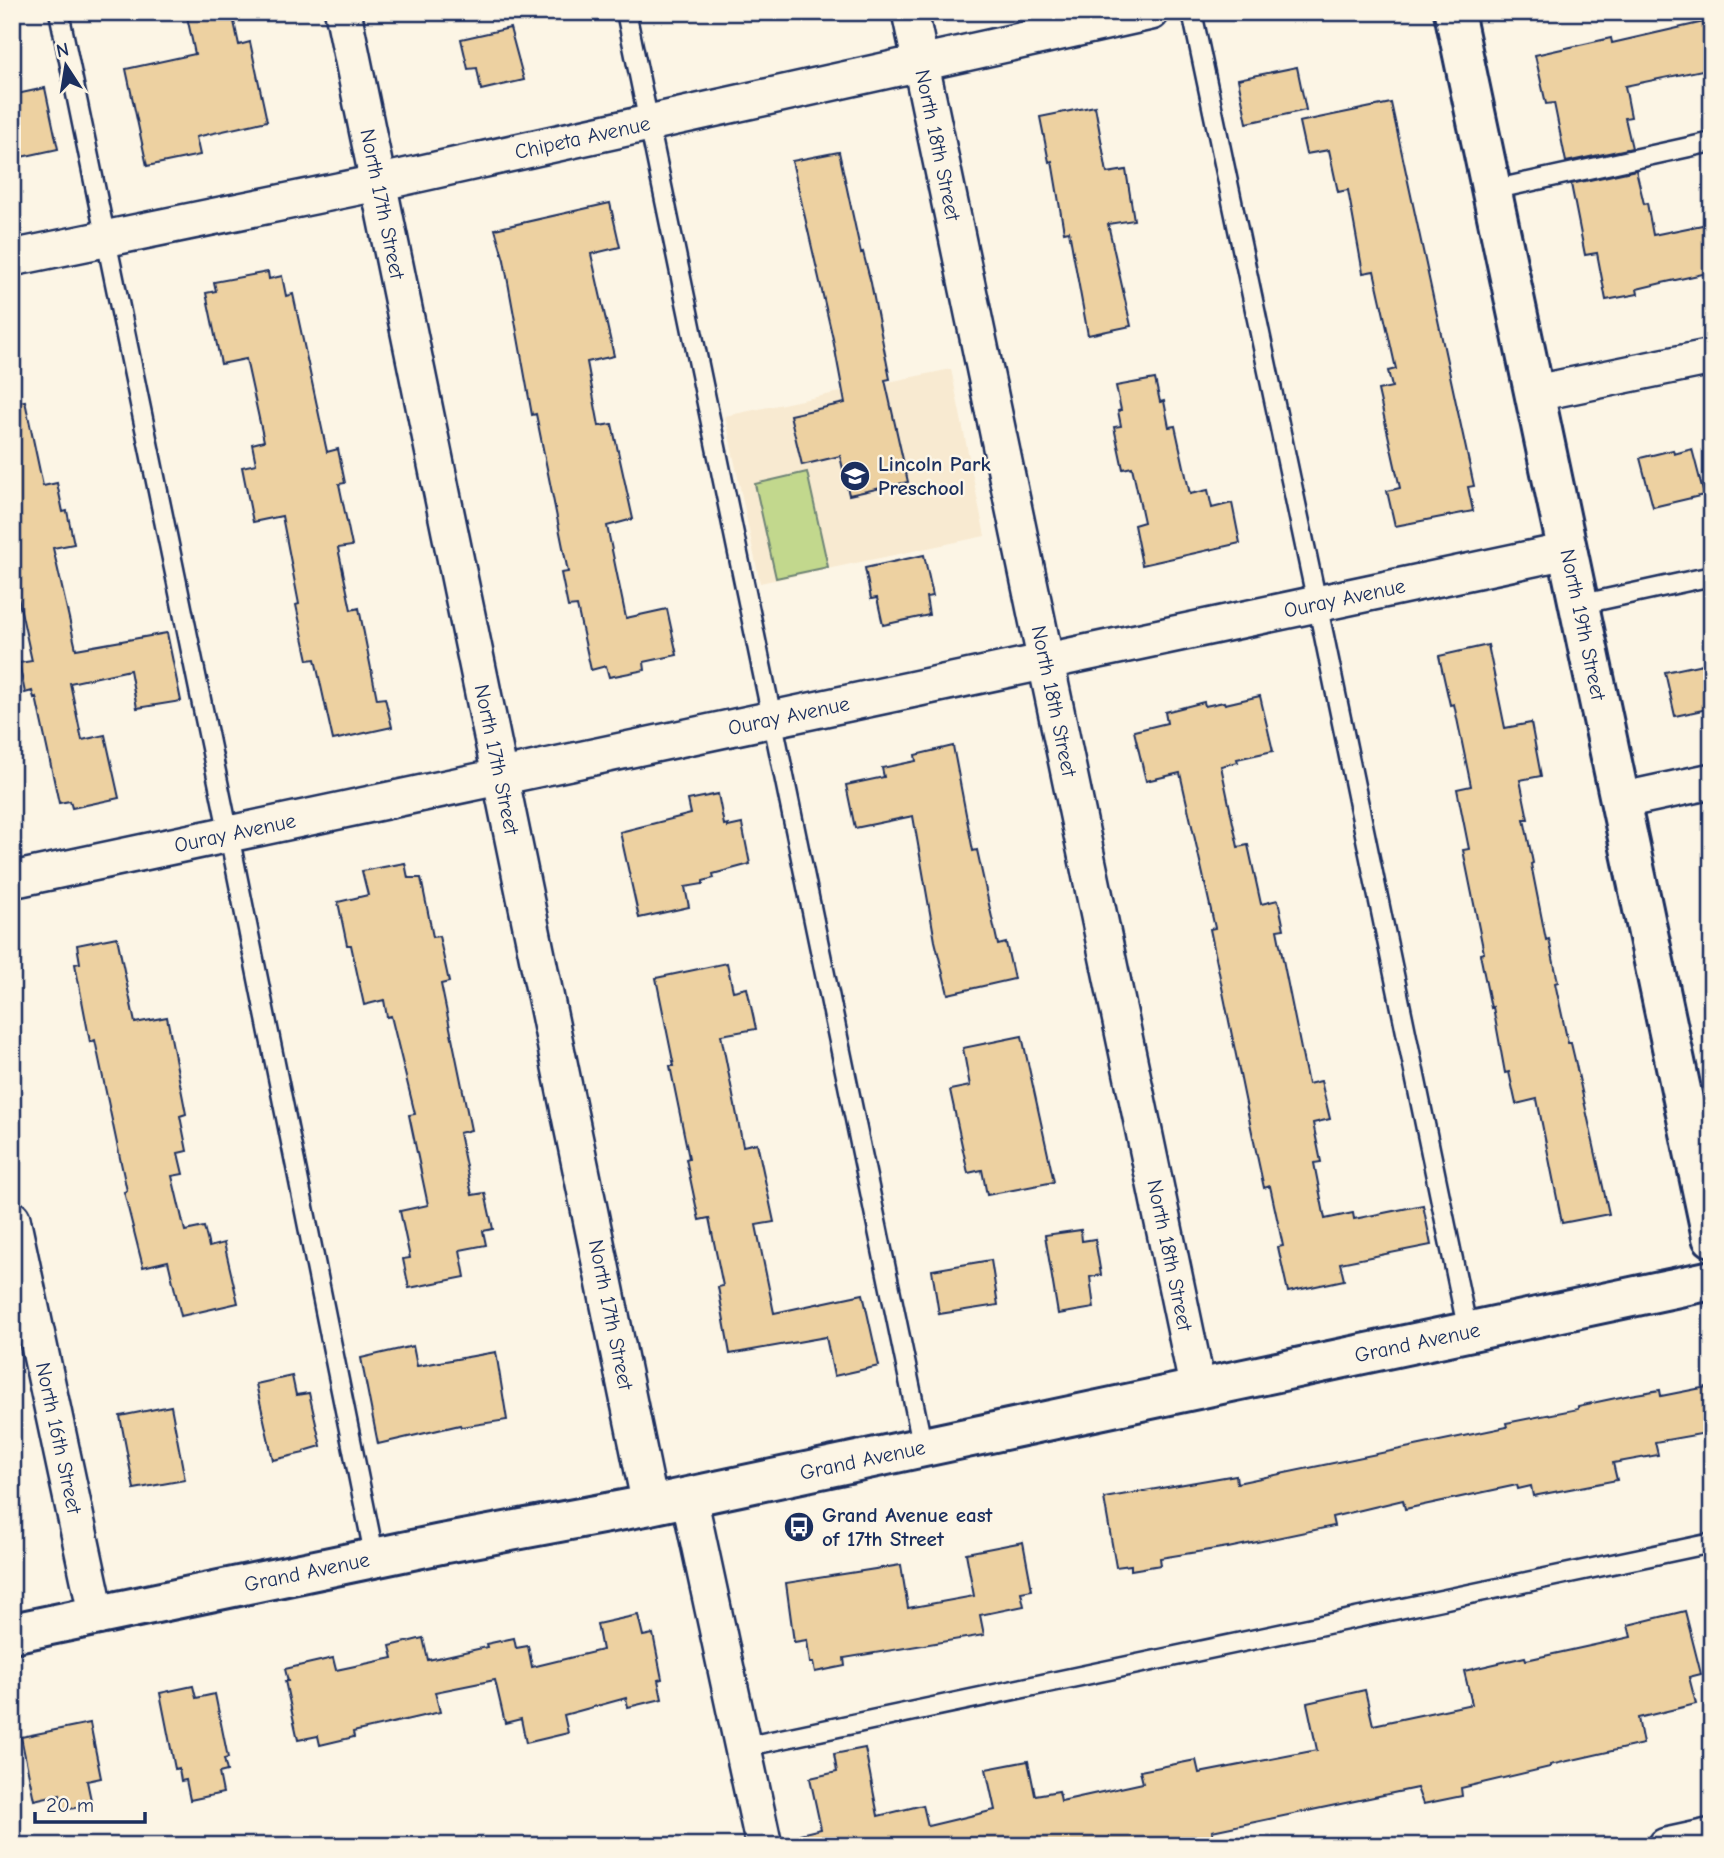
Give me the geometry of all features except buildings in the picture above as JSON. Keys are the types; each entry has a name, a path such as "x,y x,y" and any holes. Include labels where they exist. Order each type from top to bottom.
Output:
{"street":[{"name":"North 17th Street","path":"343,12 650,1505"},
{"name":"North 18th Street","path":"910,12 1198,1390"},
{"name":"Chipeta Avenue","path":"12,258 377,183 1152,12"},
{"name":"North 19th Street","path":"1454,12 1712,1237"},
{"path":"1536,393 1712,356"},
{"name":"Ouray Avenue","path":"12,880 1567,551"},
{"path":"1619,801 1712,781"},
{"name":"North 16th Street","path":"12,1219 20,1299 97,1617"},
{"name":"Grand Avenue","path":"12,1633 689,1497 1712,1280"},
{"path":"689,1497 764,1846"},
{"path":"1666,1846 1712,1836"}],"lane":[{"path":"59,12 229,835 374,1559"},
{"path":"626,12 923,1448"},
{"path":"1192,12 1318,604 1468,1332"},
{"path":"1492,190 1712,142"},
{"path":"1578,605 1712,576"},
{"path":"743,1747 1712,1543"}],"shaded area":[{"name":"Lincoln Park Preschool","path":"951,369 985,536 760,583 725,416"}],"green space":[{"path":"807,472 828,567 776,578 755,484"}],"place":[{"name":"Lincoln Park Preschool","path":"855,476"},
{"name":"Grand Avenue east of 17th Street","path":"799,1527"}]}
